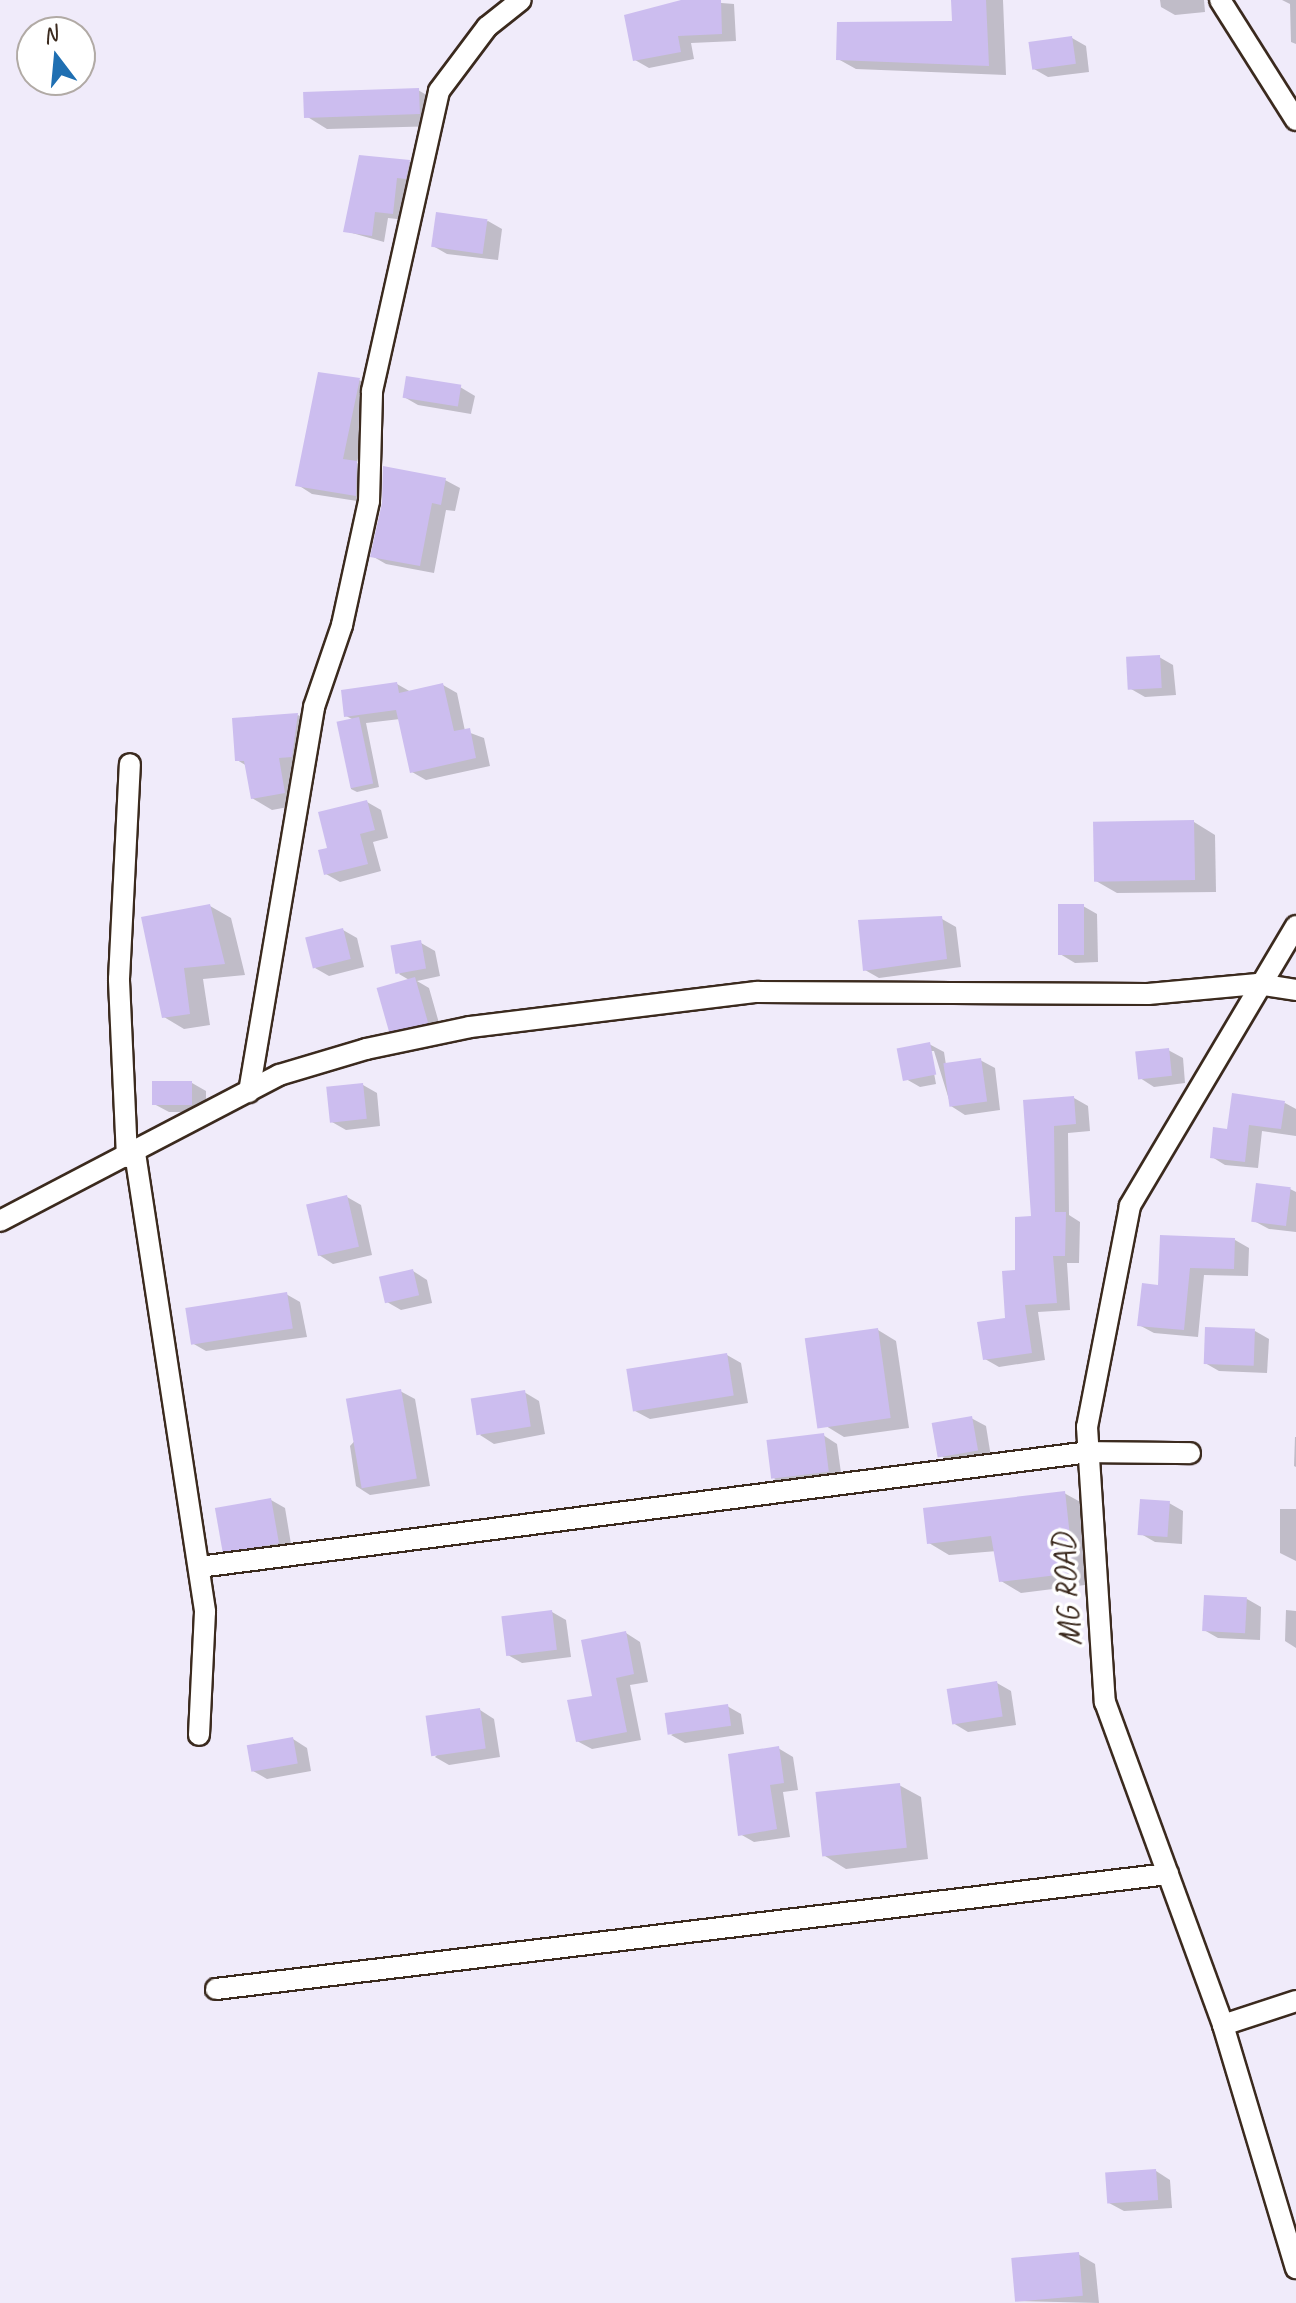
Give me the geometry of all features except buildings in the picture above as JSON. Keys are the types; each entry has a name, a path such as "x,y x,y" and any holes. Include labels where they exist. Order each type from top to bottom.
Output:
{"street":[{"path":"249,1092 314,707 342,625 369,501 372,391 439,91 487,27 521,0"},
{"path":"1220,0 1296,120"},
{"path":"130,764 119,979 131,1155 205,1612 199,1735"},
{"name":"MG ROAD","path":"1296,926 1258,984 1130,1206 1087,1427 1105,1702 1223,2025 1296,2268"},
{"path":"0,1221 279,1075 366,1049 470,1027 757,992 1148,994 1258,984 1296,990"},
{"path":"199,1567 1089,1452 1190,1453"},
{"path":"216,1989 1168,1874"},
{"path":"1223,2025 1296,2001"}]}
